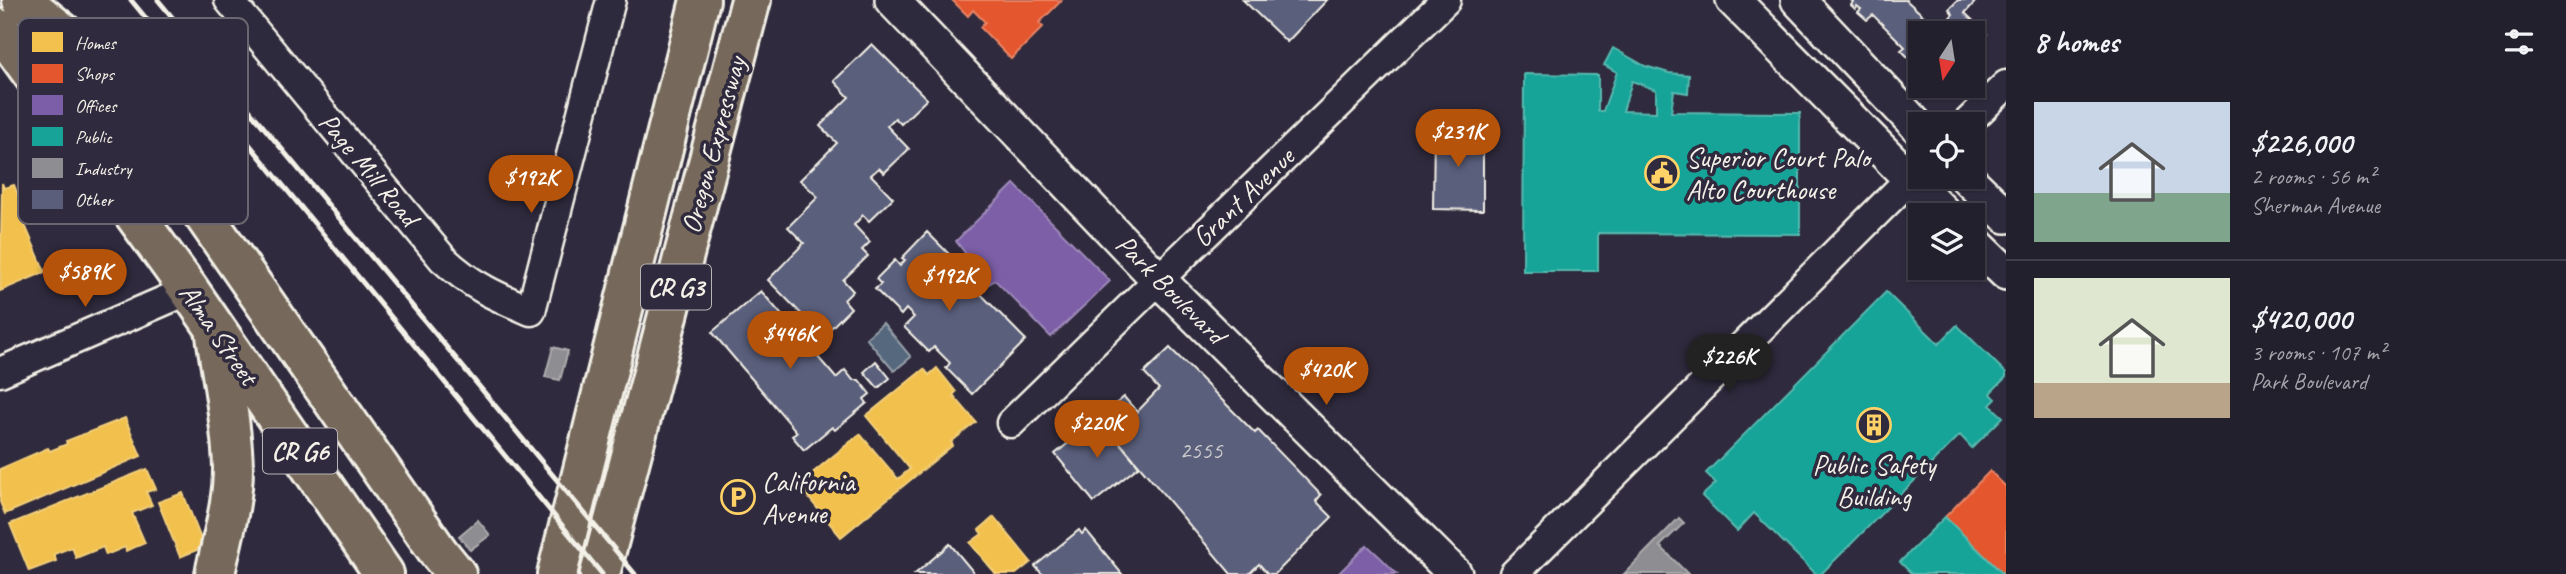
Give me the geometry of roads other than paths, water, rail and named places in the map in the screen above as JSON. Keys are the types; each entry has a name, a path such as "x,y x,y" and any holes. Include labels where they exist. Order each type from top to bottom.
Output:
{"main road":[{"path":"22,0 45,18"},
{"name":"Oregon Expressway","path":"555,572 700,0"},
{"name":"Oregon Expressway","path":"600,574 751,0"},
{"name":"Alma Street","path":"0,29 18,54"},
{"name":"Alma Street","path":"141,224 384,574"},
{"path":"211,224 439,554 456,574"},
{"path":"215,329 233,469 227,518 215,574"},
{"path":"354,574 369,570 384,574"}],"street":[{"name":"Page Mill Road","path":"229,0 244,18"},
{"name":"Page Mill Road","path":"248,23 443,258 464,278 492,295 531,311 611,0"},
{"name":"Park Boulevard","path":"891,0 1158,279 1455,574"},
{"name":"Grant Avenue","path":"1011,424 1446,0"},
{"path":"1733,0 1908,168"},
{"path":"1798,0 1908,116"},
{"path":"1978,112 2006,85"},
{"path":"1514,574 1908,180"},
{"path":"1926,189 1937,203"},
{"path":"1978,189 2006,216"},
{"path":"1985,253 2006,273"},
{"path":"0,372 189,290"}],"water":[{"path":"883,323 911,357 894,371 866,338"}],"railway":[{"path":"131,0 146,18"},
{"path":"158,0 173,18"},
{"path":"248,108 635,574"},
{"path":"248,143 602,574"}],"place":[{"name":"Superior Court Palo Alto Courthouse","path":"1662,173"},
{"name":"Public Safety Building","path":"1874,425"},
{"name":"California Avenue","path":"738,497"}]}
